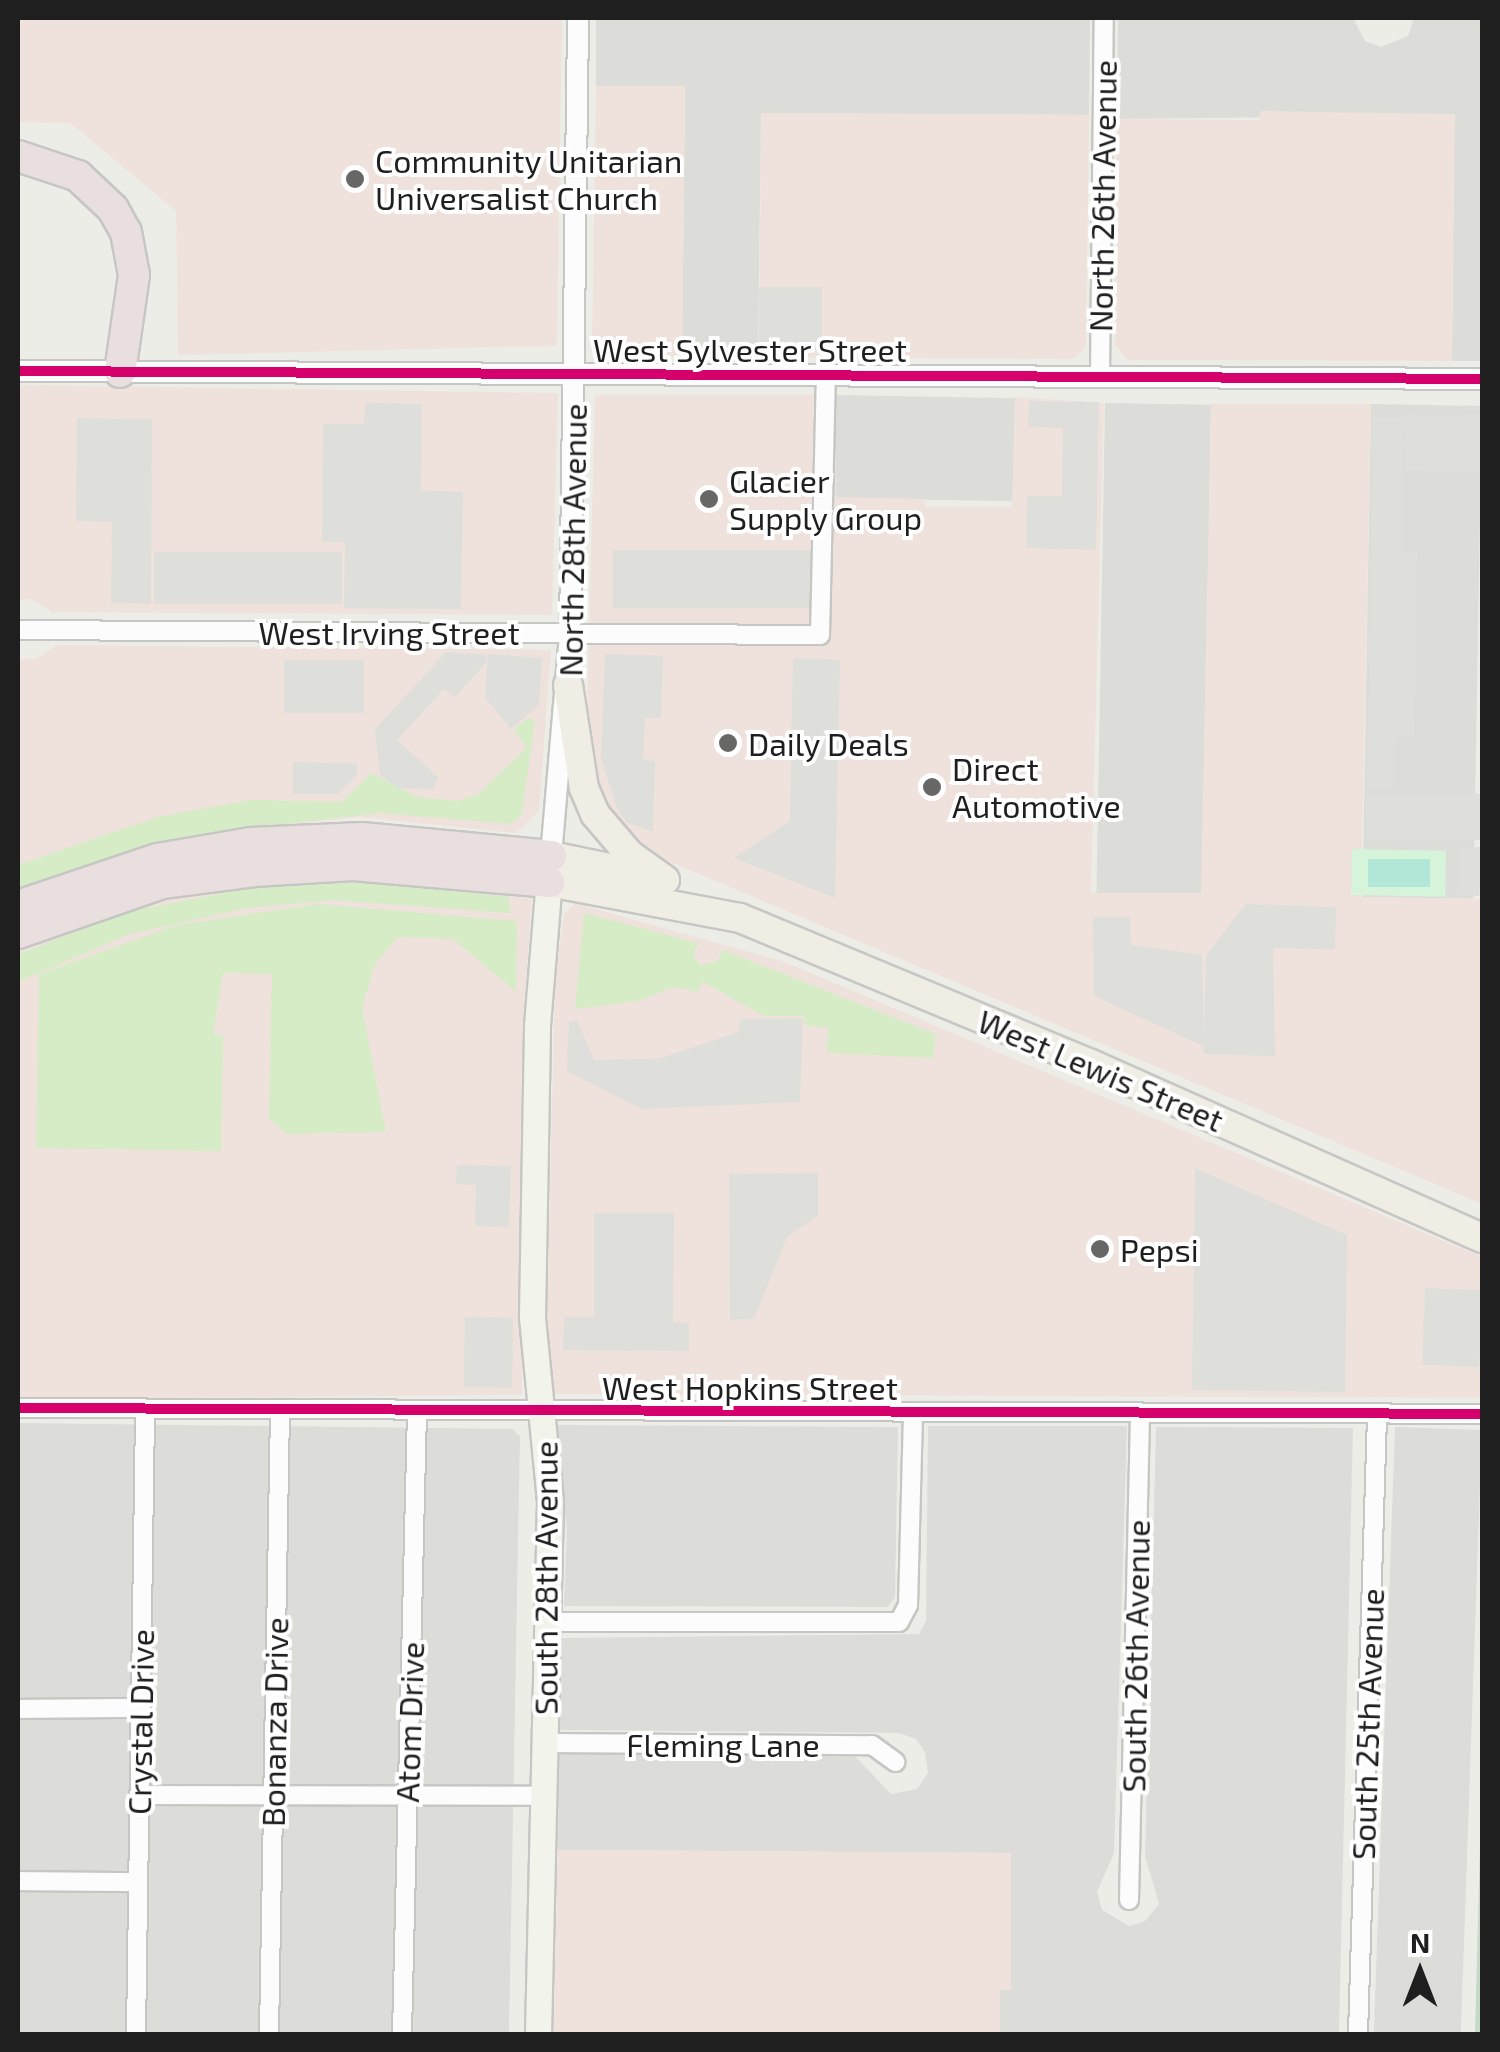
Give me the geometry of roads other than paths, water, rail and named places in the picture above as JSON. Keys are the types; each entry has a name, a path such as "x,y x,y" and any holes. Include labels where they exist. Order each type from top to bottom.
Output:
{"highway":[{"path":"18,156 78,176 113,209 126,232 134,275 120,372"},
{"path":"18,906 158,859 251,844 362,838 550,869"},
{"path":"18,934 162,883 254,871 353,866 550,869"}],"main road":[{"path":"568,685 584,788 595,814 630,855 665,880"},
{"name":"West Lewis Street","path":"550,869 665,880 716,910 1091,1064 1482,1238"},
{"name":"West Lewis Street","path":"550,869 716,910"},
{"name":"South 28th Avenue","path":"538,2034 550,1501 532,1316 537,1025 550,869"}],"street":[{"name":"North 28th Avenue","path":"550,869 570,633 578,18"},
{"name":"North 26th Avenue","path":"1100,375 1104,18"},
{"name":"West Sylvester Street","path":"18,371 1482,379"},
{"name":"West Irving Street","path":"19,630 820,635 826,374"},
{"name":"West Hopkins Street","path":"18,1408 1482,1414"},
{"path":"18,1408 18,1421"},
{"name":"Crystal Drive","path":"136,2034 145,1410"},
{"name":"Bonanza Drive","path":"269,2034 280,1410"},
{"name":"Atom Drive","path":"402,2034 417,1410"},
{"path":"548,1622 903,1618 913,1412"},
{"name":"South 26th Avenue","path":"1129,1900 1140,1413"},
{"name":"South 25th Avenue","path":"1358,2034 1376,1414"},
{"path":"18,1709 141,1708"},
{"name":"Fleming Lane","path":"545,1744 872,1745 895,1762"},
{"path":"140,1795 544,1796"},
{"path":"18,1880 138,1882"}],"place":[{"name":"Community Unitarian Universalist Church","path":"355,179"},
{"name":"Glacier Supply Group","path":"709,499"},
{"name":"Daily Deals","path":"728,743"},
{"name":"Direct Automotive","path":"932,787"},
{"name":"Pepsi","path":"1100,1249"}]}
